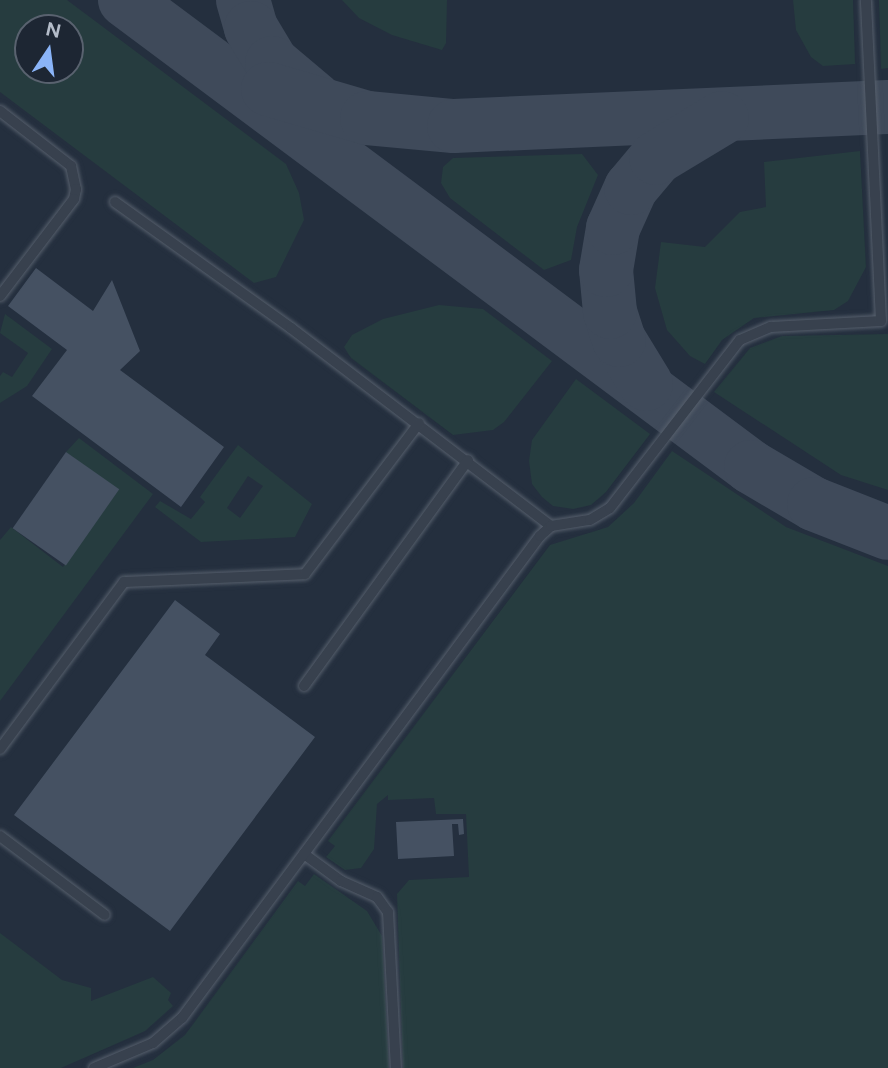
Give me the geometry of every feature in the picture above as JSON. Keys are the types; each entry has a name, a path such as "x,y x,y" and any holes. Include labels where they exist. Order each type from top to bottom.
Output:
{"lane":[{"path":"94,1068 153,1043 182,1018 551,526 590,520 610,508 732,349 749,334 771,327 881,321 866,0"},
{"path":"0,111 71,166 76,177 74,199 0,296"},
{"path":"116,202 468,460 551,526"},
{"path":"0,749 124,582 305,574 419,424"},
{"path":"304,687 468,460"},
{"path":"0,835 104,915"},
{"path":"304,854 341,881 377,897 388,912 396,1068"}],"green space":[{"path":"0,0 67,0 286,164 299,193 304,220 276,277 254,283 0,92"},
{"path":"342,0 447,0 446,43 442,50 392,35 359,18"},
{"path":"793,0 853,0 855,64 823,66 811,57 796,30"},
{"path":"879,0 888,0 888,68 881,69"},
{"path":"860,151 866,267 848,301 834,310 754,318 722,340 705,364 690,356 667,330 655,288 661,242 705,247 740,212 766,207 764,162"},
{"path":"582,154 598,175 577,227 571,260 544,270 450,198 441,183 443,167 453,158"},
{"path":"439,305 483,309 552,361 504,422 493,430 453,435 351,358 344,347 352,335 383,319"},
{"path":"5,314 52,349 27,386 0,403 0,376 3,372 12,377 28,353 0,333"},
{"path":"888,334 888,490 841,475 714,392 750,348 782,336"},
{"path":"576,379 650,434 606,492 591,505 573,509 553,506 542,497 532,484 529,461 532,440"},
{"path":"79,438 153,494 0,701 0,540 11,527 63,567 117,492 66,452"},
{"path":"238,445 312,504 295,537 201,542 155,507 160,501 191,519 205,502 200,497","holes":["248,476 263,486 240,518 227,508"]},
{"path":"672,451 786,527 888,566 888,1068 403,1068 397,894 409,880 469,877 466,814 436,814 434,798 388,800 388,795 377,804 374,849 361,868 345,870 326,857 335,846 328,841 550,545 608,527 634,503"},
{"path":"314,874 367,911 382,936 389,1068 133,1068 153,1060 185,1035 298,881 305,886"},
{"path":"0,933 62,980 91,988 91,1001 153,977 171,993 168,1000 173,1006 145,1031 61,1068 0,1068"}],"building":[{"path":"36,268 93,311 112,280 140,351 120,370 224,447 181,507 32,396 67,350 8,306"},
{"path":"66,452 119,489 66,565 13,528"},
{"path":"175,600 220,634 205,655 315,737 170,931 14,815"},
{"path":"463,819 464,834 459,835 458,824 452,824 454,856 398,859 396,822"}],"taxiway":[{"path":"125,0 751,467 814,504 888,533"},
{"path":"243,0 251,28 272,63 316,100"},
{"path":"268,89 367,118 454,126 888,107"},
{"path":"646,384 619,340 610,312 606,270 613,228 631,188 656,158 722,118"}]}
